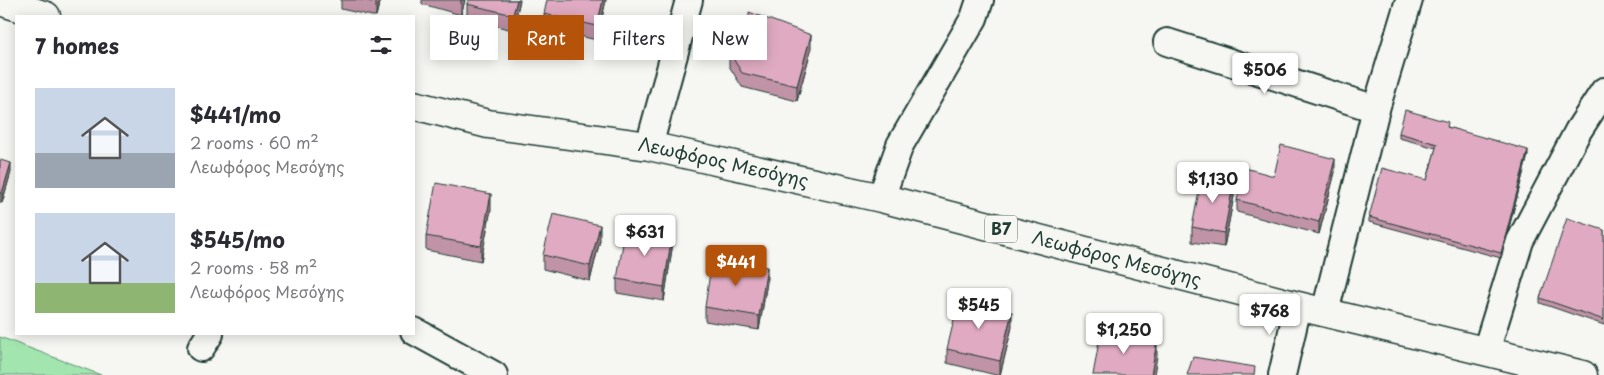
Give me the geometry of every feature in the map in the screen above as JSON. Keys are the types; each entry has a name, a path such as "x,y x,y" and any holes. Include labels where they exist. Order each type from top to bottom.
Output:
{"main road":[{"path":"0,1 43,15"},
{"name":"Λεωφόρος Μεσόγης","path":"415,105 488,124 649,146 881,198 1298,306 1583,375"}],"street":[{"path":"649,146 689,0"},
{"path":"881,198 900,145 974,18 980,0"},
{"path":"1325,312 1376,109 1409,0"},
{"path":"1167,42 1376,109"},
{"path":"1486,351 1520,241 1578,130 1604,91"},
{"path":"1282,375 1298,306"},
{"path":"415,332 494,375"}],"green space":[{"path":"0,337 101,375 0,375"}],"building":[{"path":"364,0 377,0 376,3"},
{"path":"468,0 517,0 513,15 467,4"},
{"path":"547,0 603,0 600,15 594,15 594,25 584,23 584,15 544,14"},
{"path":"767,19 811,35 797,86 742,73 734,60 767,60"},
{"path":"1405,110 1448,122 1447,127 1528,150 1501,253 1369,217 1382,168 1427,180 1437,144 1399,133"},
{"path":"1281,145 1335,159 1319,222 1237,200 1245,168 1274,176"},
{"path":"0,160 11,163 2,193 0,193"},
{"path":"1202,175 1234,181 1224,233 1192,227"},
{"path":"436,183 491,194 481,246 426,236"},
{"path":"553,214 600,225 590,266 543,255"},
{"path":"1567,218 1604,230 1604,320 1540,298"},
{"path":"626,226 672,234 664,287 617,279"},
{"path":"712,259 767,267 759,316 705,307"},
{"path":"959,299 1012,312 1000,361 947,349"},
{"path":"1101,330 1157,341 1151,375 1093,375"},
{"path":"1193,357 1255,367 1254,375 1187,375"}]}
